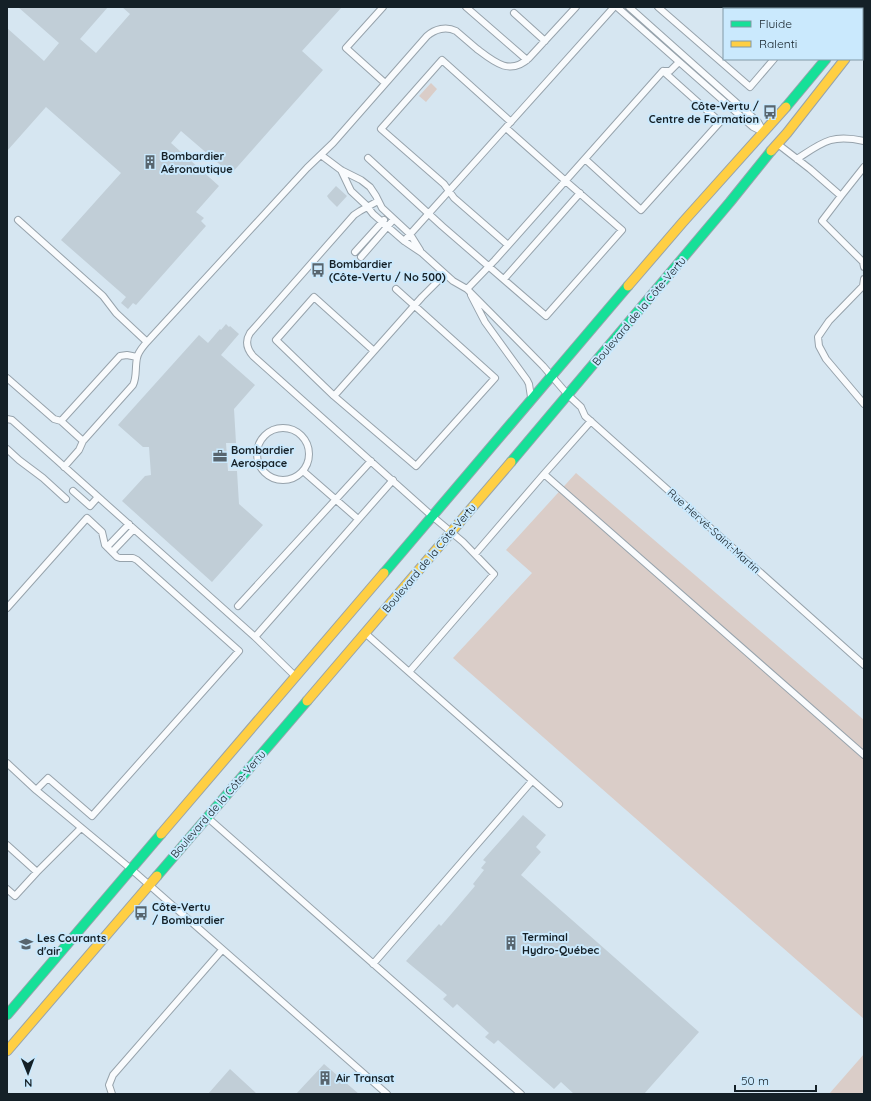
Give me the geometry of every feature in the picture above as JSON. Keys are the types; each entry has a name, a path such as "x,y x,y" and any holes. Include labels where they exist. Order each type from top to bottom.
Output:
{"street":[{"name":"Boulevard de la Côte-Vertu","path":"7,1051 149,886 206,817 452,532 730,202 770,138 825,60"},
{"name":"Boulevard de la Côte-Vertu","path":"7,1015 683,222 770,138 834,73 843,60"}],"lane":[{"path":"383,7 346,48 385,83"},
{"path":"466,7 527,60"},
{"path":"64,467 80,450 83,441 133,385 141,349 307,168 333,143 427,36 436,30 452,29 491,60 509,67 515,66 524,63 576,7"},
{"path":"404,241 614,7"},
{"path":"618,7 753,127 770,138 810,169 841,196"},
{"path":"629,7 758,122 770,138"},
{"path":"658,7 750,87 773,60"},
{"path":"514,13 545,40"},
{"path":"508,245 454,198 444,184 380,129 442,60 511,122"},
{"path":"532,399 527,380 485,322 467,289 489,267 662,71 670,71 679,62"},
{"path":"585,159 641,210 720,122 662,71"},
{"path":"368,158 546,316 622,230 506,128"},
{"path":"797,160 824,142 837,138 849,138 864,141"},
{"path":"321,155 341,170 365,183 373,191 382,208 410,234 422,253"},
{"path":"864,167 822,221 863,262 864,267"},
{"path":"341,170 351,191 368,207 373,214 404,241 422,253"},
{"path":"504,279 580,193"},
{"path":"378,201 354,215 250,333 247,339 247,344 250,353 253,356 432,516 452,532 494,574 409,672"},
{"path":"355,252 389,214"},
{"path":"360,257 394,219"},
{"path":"18,220 104,296 116,313 147,342"},
{"name":"Rue Hervé-Saint-Martin","path":"422,253 453,281 467,289 543,366 581,407 585,416 864,665"},
{"path":"334,396 445,274"},
{"path":"864,279 863,286 829,321 818,336 819,346 826,359 864,404"},
{"path":"374,351 314,297 276,340 334,396 416,466 495,378 396,289"},
{"path":"61,421 120,356 127,355 138,357"},
{"path":"7,378 54,419 61,421 83,441"},
{"path":"7,419 12,420 129,524 255,637 295,676"},
{"path":"475,554 591,421"},
{"path":"283,428 299,433 305,439 309,451 308,464 303,471 296,477 288,480 280,480 271,477 264,472 257,456 261,440 274,430 283,428"},
{"path":"7,449 66,499"},
{"path":"238,606 371,461"},
{"path":"303,471 358,519"},
{"path":"544,474 864,755"},
{"path":"255,637 393,480"},
{"path":"73,491 90,506 98,497"},
{"path":"7,608 87,518 102,532 104,542 112,552 120,558 137,560 239,651 92,816 48,778 36,790"},
{"path":"107,547 129,524"},
{"path":"112,552 134,529"},
{"path":"365,633 559,804"},
{"path":"7,763 36,790 130,869 387,1094"},
{"path":"373,964 532,781"},
{"path":"206,817 521,1094"},
{"path":"7,889 15,896 81,828"},
{"path":"7,845 37,872"},
{"path":"112,1094 109,1085 113,1075 222,950"}],"shaded area":[{"path":"431,83 437,89 426,102 419,96"},
{"path":"576,473 864,720 864,1019 453,658 532,573 506,550"},
{"path":"864,1054 864,1094 829,1094"}],"building":[{"name":"Bombardier Aéronautique","path":"18,7 108,7 80,39 96,53 130,14 122,7 342,7 302,51 323,70 231,174 181,131 171,143 219,186 196,212 204,218 201,221 206,226 136,305 133,303 128,309 121,303 126,297 61,240 121,173 46,107 7,151 7,28 44,61 59,43"},
{"path":"336,186 347,196 337,207 327,196"},
{"path":"226,324 239,334 221,355 255,385 234,409 236,443 226,443 228,471 237,471 239,504 263,525 212,582 122,501 145,476 151,475 149,447 143,447 118,425 199,335 208,343"},
{"name":"Terminal Hydro-Québec","path":"523,815 546,835 536,847 541,852 521,875 699,1032 644,1094 574,1094 561,1082 554,1089 498,1040 494,1044 485,1037 489,1033 457,1004 453,1008 443,999 447,995 406,961 439,924 441,926 475,886 473,884 484,870 481,868 486,862 483,860"},
{"name":"Air Transat","path":"324,1064 359,1094 296,1094"},
{"path":"230,1069 257,1094 208,1094"}],"traffic: fast":[{"path":"786,107 825,60"},
{"path":"511,462 730,202 771,151"},
{"path":"384,573 628,286"},
{"path":"157,876 307,701"},
{"path":"7,1015 161,834"}],"traffic: slow":[{"path":"771,151 844,60"},
{"path":"628,286 786,107"},
{"path":"307,701 511,462"},
{"path":"161,834 384,573"},
{"path":"7,1051 157,876"}],"place":[{"name":"Côte-Vertu / Centre de Formation","path":"770,112"},
{"name":"Bombardier Aéronautique","path":"150,162"},
{"name":"Bombardier (Côte-Vertu / No 500)","path":"318,270"},
{"name":"Bombardier Aerospace","path":"220,456"},
{"name":"Côte-Vertu / Bombardier","path":"141,913"},
{"name":"Terminal Hydro-Québec","path":"511,943"},
{"name":"Les Courants d'air","path":"26,944"},
{"name":"Air Transat","path":"325,1078"}]}
